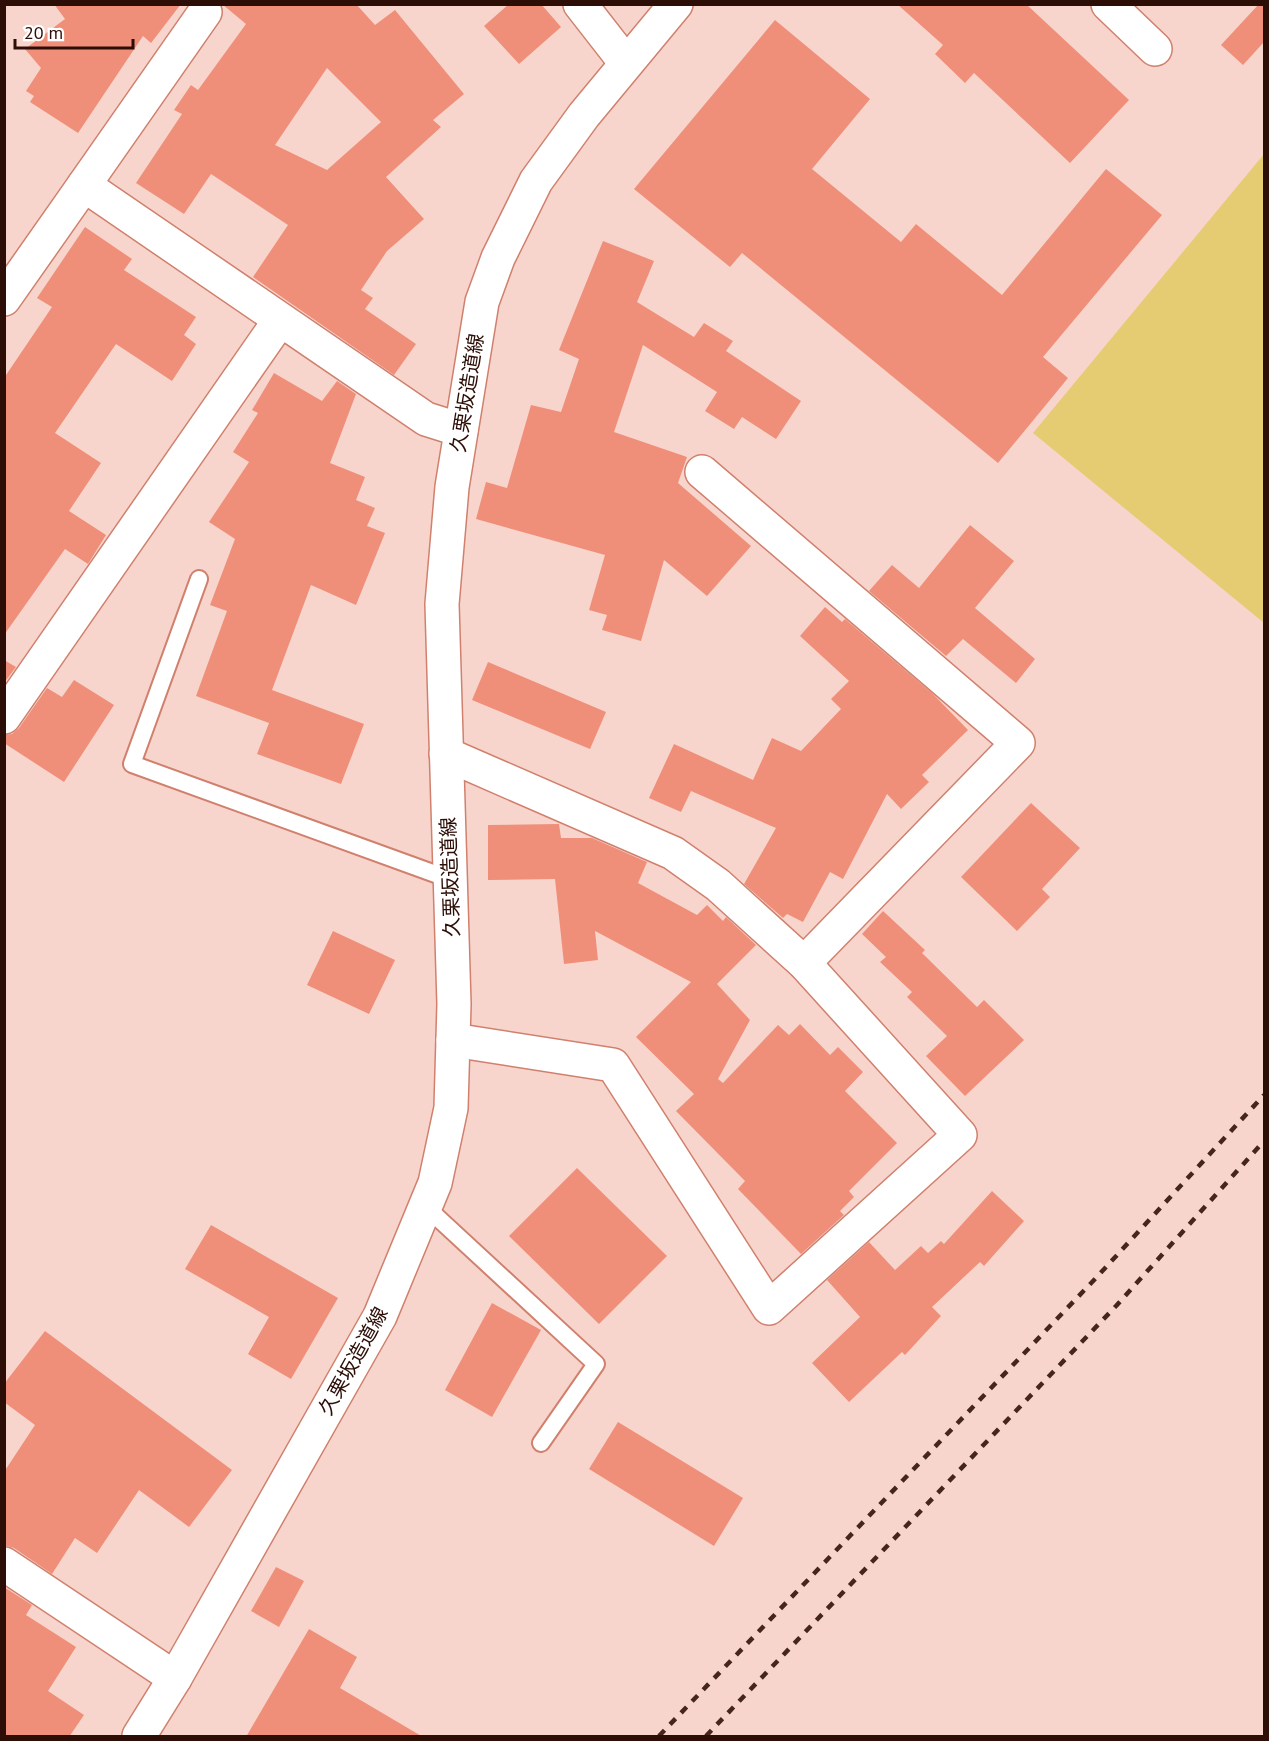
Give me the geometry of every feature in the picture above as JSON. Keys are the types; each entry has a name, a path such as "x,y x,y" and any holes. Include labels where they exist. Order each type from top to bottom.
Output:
{"street":[{"path":"580,4 626,63"},
{"name":"久栗坂造道線","path":"138,1737 175,1678 380,1316 435,1183 451,1108 453,1040 452,880 442,604 452,487 482,302 498,258 536,181 626,63 676,4"},
{"path":"1108,4 1155,49"},
{"path":"4,299 205,12"},
{"path":"84,184 426,419 461,430"},
{"path":"4,717 280,320"},
{"path":"702,472 1018,743 804,963"},
{"path":"446,754 673,853 718,885 804,963 960,1135 769,1308 613,1065 453,1040"},
{"path":"4,1564 175,1678"}],"lane":[{"path":"199,579 132,764 452,880"},
{"path":"425,1206 596,1364 541,1443"}],"shaded area":[{"path":"1264,154 1264,623 1033,433"}],"building":[{"path":"54,4 181,4 151,43 143,36 78,133 30,102 34,96 26,91 41,68 25,49 65,19"},
{"path":"222,4 356,4 375,25 395,10 464,94 433,120 441,127 386,177 424,219 387,251 361,290 373,298 365,309 416,344 394,375 253,277 288,225 211,174 184,214 136,183 182,114 174,110 191,85 198,90 246,24","holes":["327,68 381,122 327,170 275,145"]},
{"path":"509,4 541,4 561,27 519,64 484,26"},
{"path":"897,4 1026,4 1129,100 1070,163 974,73 965,83 935,54 943,45"},
{"path":"1259,4 1264,4 1264,42 1243,65 1221,45"},
{"path":"775,20 870,99 812,169 901,242 916,224 1002,295 1106,169 1162,215 1043,357 1068,378 998,463 742,253 730,267 634,189"},
{"path":"85,227 132,259 124,270 196,317 184,335 196,344 172,381 116,344 55,433 101,463 69,511 106,535 88,564 65,549 4,635 4,378 52,307 37,298"},
{"path":"603,241 654,261 637,302 694,337 704,323 733,341 726,351 801,401 776,439 742,417 734,429 705,411 717,392 643,345 614,432 687,457 678,483 751,546 707,596 664,560 641,641 602,630 607,615 589,610 605,555 476,519 486,482 507,488 531,405 561,412 579,359 559,350"},
{"path":"274,373 322,401 337,381 356,394 330,463 365,477 356,500 375,508 367,526 385,533 356,605 311,585 272,690 364,724 341,784 257,754 269,723 196,696 227,611 210,605 235,539 209,522 249,462 233,452 258,413 252,410"},
{"path":"970,525 1014,561 975,608 1035,659 1016,683 963,639 946,656 869,591 892,565 919,588"},
{"path":"825,607 842,622 845,619 933,694 968,730 922,775 929,782 901,809 887,794 843,879 830,872 803,922 787,914 783,918 744,884 776,828 691,791 681,812 649,798 674,744 753,780 772,738 801,751 841,709 831,699 849,681 800,636"},
{"path":"4,660 16,667 4,683"},
{"path":"488,662 606,712 590,749 472,700"},
{"path":"74,680 114,705 64,782 4,743 4,735 12,734 19,728 47,688 62,697"},
{"path":"1031,803 1080,848 1042,889 1050,897 1017,931 961,877"},
{"path":"559,824 561,838 592,838 647,862 638,883 697,915 707,905 723,921 726,917 756,945 717,984 750,1020 718,1079 723,1083 778,1025 789,1035 800,1024 830,1055 838,1047 863,1072 845,1091 897,1143 849,1191 854,1197 840,1211 844,1215 801,1254 738,1189 745,1181 676,1111 694,1094 636,1037 691,982 595,931 598,960 564,964 555,879 488,880 488,825"},
{"path":"883,911 925,950 922,953 977,1007 984,1000 1024,1040 965,1096 926,1056 947,1036 907,997 912,992 880,962 886,957 862,934"},
{"path":"333,931 395,960 369,1014 307,985"},
{"path":"577,1168 667,1256 599,1324 509,1236"},
{"path":"992,1191 1024,1221 984,1266 980,1262 932,1307 941,1316 905,1355 902,1352 849,1402 812,1363 860,1317 827,1280 869,1242 895,1270 921,1246 928,1253 941,1241 944,1244"},
{"path":"211,1225 338,1298 291,1379 248,1354 269,1317 185,1269"},
{"path":"492,1303 541,1330 492,1417 445,1390"},
{"path":"45,1331 232,1470 189,1527 139,1490 97,1553 75,1538 52,1574 14,1548 4,1545 4,1472 35,1425 4,1402 4,1384"},
{"path":"618,1422 743,1498 714,1546 589,1469"},
{"path":"276,1567 304,1581 279,1627 251,1611"},
{"path":"4,1587 32,1605 26,1615 76,1647 48,1691 84,1715 69,1737 4,1737"},
{"path":"309,1629 357,1657 340,1688 423,1737 246,1737"}],"railway":[{"path":"659,1736 1095,1279 1264,1095"},
{"path":"706,1736 1116,1306 1264,1141"}]}
